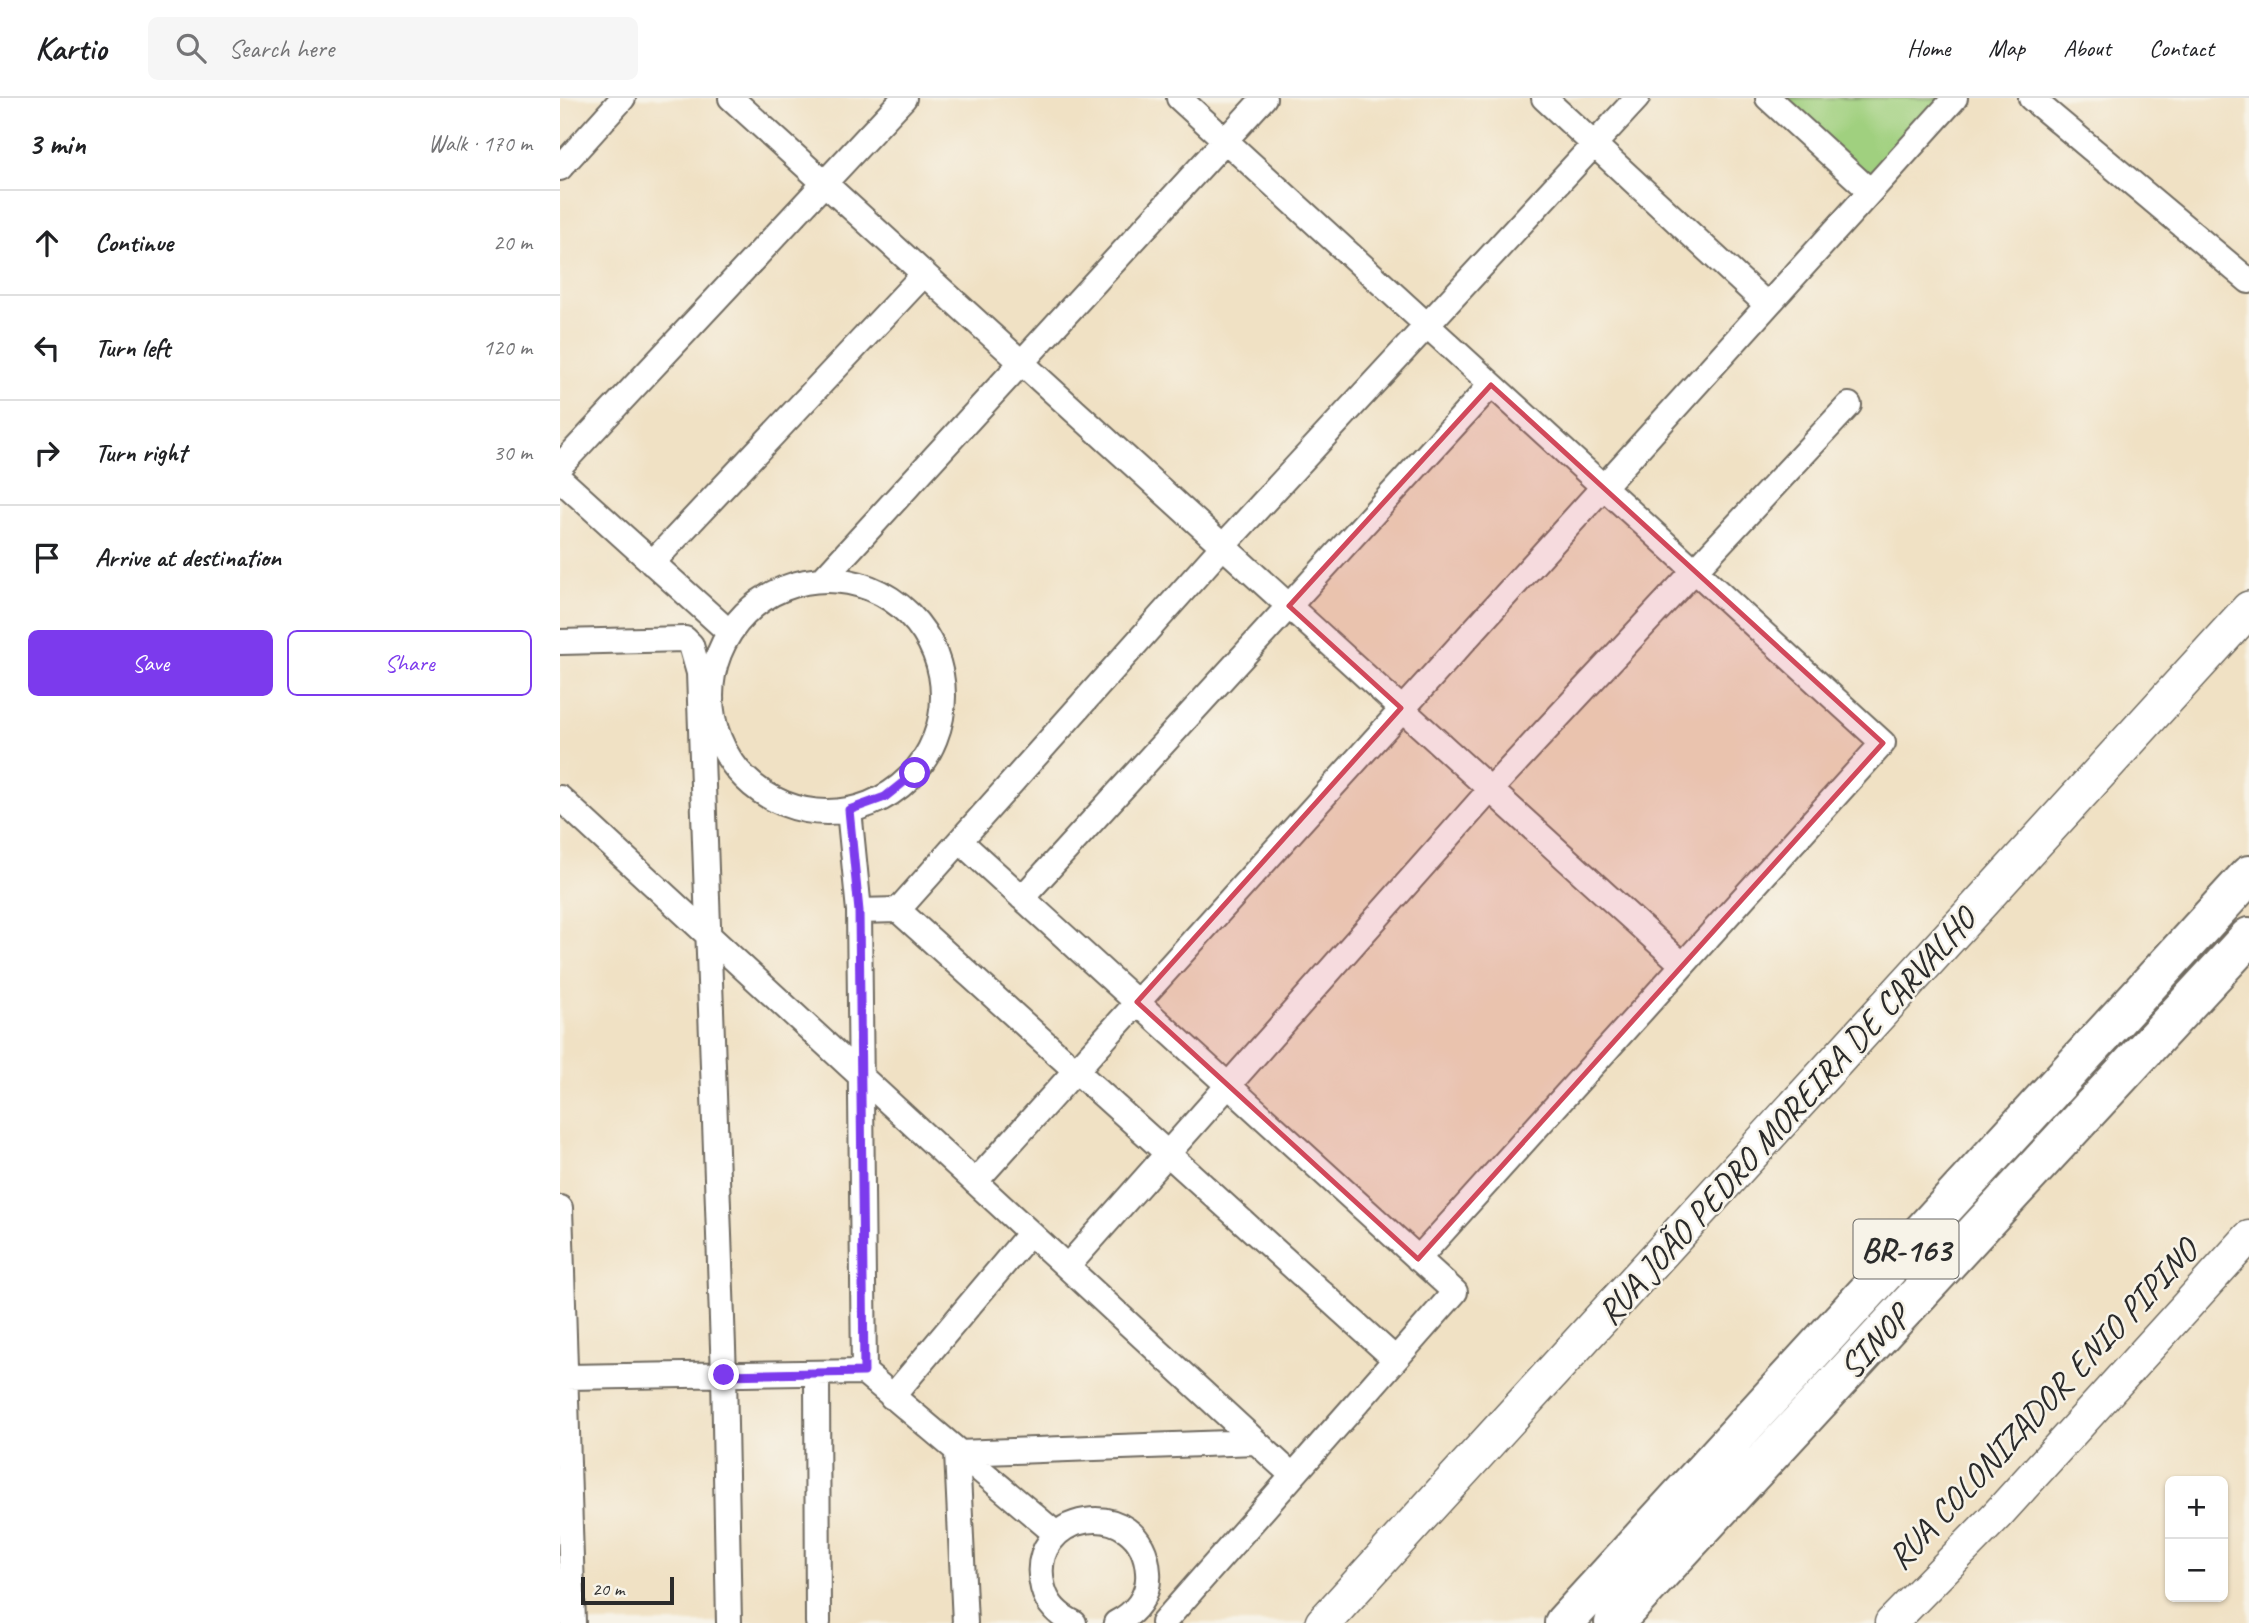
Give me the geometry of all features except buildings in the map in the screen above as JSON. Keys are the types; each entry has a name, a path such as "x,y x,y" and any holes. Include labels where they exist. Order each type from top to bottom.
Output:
{"highway":[{"name":"BR-163","path":"1564,1623 2249,875"},
{"name":"SINOP","path":"1614,1623 2249,937"}],"main road":[{"name":"RUA JOÃO PEDRO MOREIRA DE CARVALHO","path":"1323,1623 2249,609"}],"street":[{"path":"560,168 623,98"},
{"path":"731,98 1683,965"},
{"path":"560,466 904,98"},
{"path":"1180,98 1883,743 1418,1259"},
{"path":"822,579 1264,98"},
{"path":"1544,98 1766,304"},
{"path":"898,910 1223,546 1637,98"},
{"path":"1768,98 1870,191"},
{"path":"975,1182 1955,98"},
{"path":"2031,98 2249,281"},
{"path":"652,563 923,274"},
{"path":"1022,898 1492,385"},
{"path":"1067,1267 1490,790 1849,405"},
{"path":"560,478 729,632"},
{"path":"822,579 861,584 895,601 923,629 940,664 944,702 936,740 915,773 885,797 849,810 811,811 775,800 744,777 722,746 711,709 712,672 729,632 751,606 785,587 822,579"},
{"path":"560,642 676,637 685,639 691,645 699,673 706,933 724,1375 729,1623"},
{"path":"560,798 1292,1475"},
{"path":"849,810 859,911 863,1078 864,1372"},
{"path":"961,842 1455,1293 1163,1623"},
{"path":"859,911 898,910 1395,1359"},
{"path":"560,1208 573,1623"},
{"path":"892,1397 1030,1233"},
{"name":"RUA COLONIZADOR ENIO PIPINO","path":"1891,1623 1997,1515 2249,1237"},
{"path":"567,1377 864,1372 1056,1534"},
{"path":"817,1373 818,1623"},
{"path":"957,1453 1256,1442"},
{"path":"957,1453 965,1623"},
{"path":"1074,1623 1053,1609 1044,1595 1040,1578 1041,1562 1056,1534 1077,1522 1101,1519 1117,1524 1141,1545 1147,1560 1146,1591 1139,1606 1115,1623"}],"highlighted area":[{"path":"1491,385 1883,743 1418,1259 1137,1002 1401,708 1289,606"}],"green space":[{"path":"1768,98 1955,98 1870,191"}],"route":[{"path":"724,1375 864,1372 863,1078 859,911 849,810 885,797 915,773"}]}
